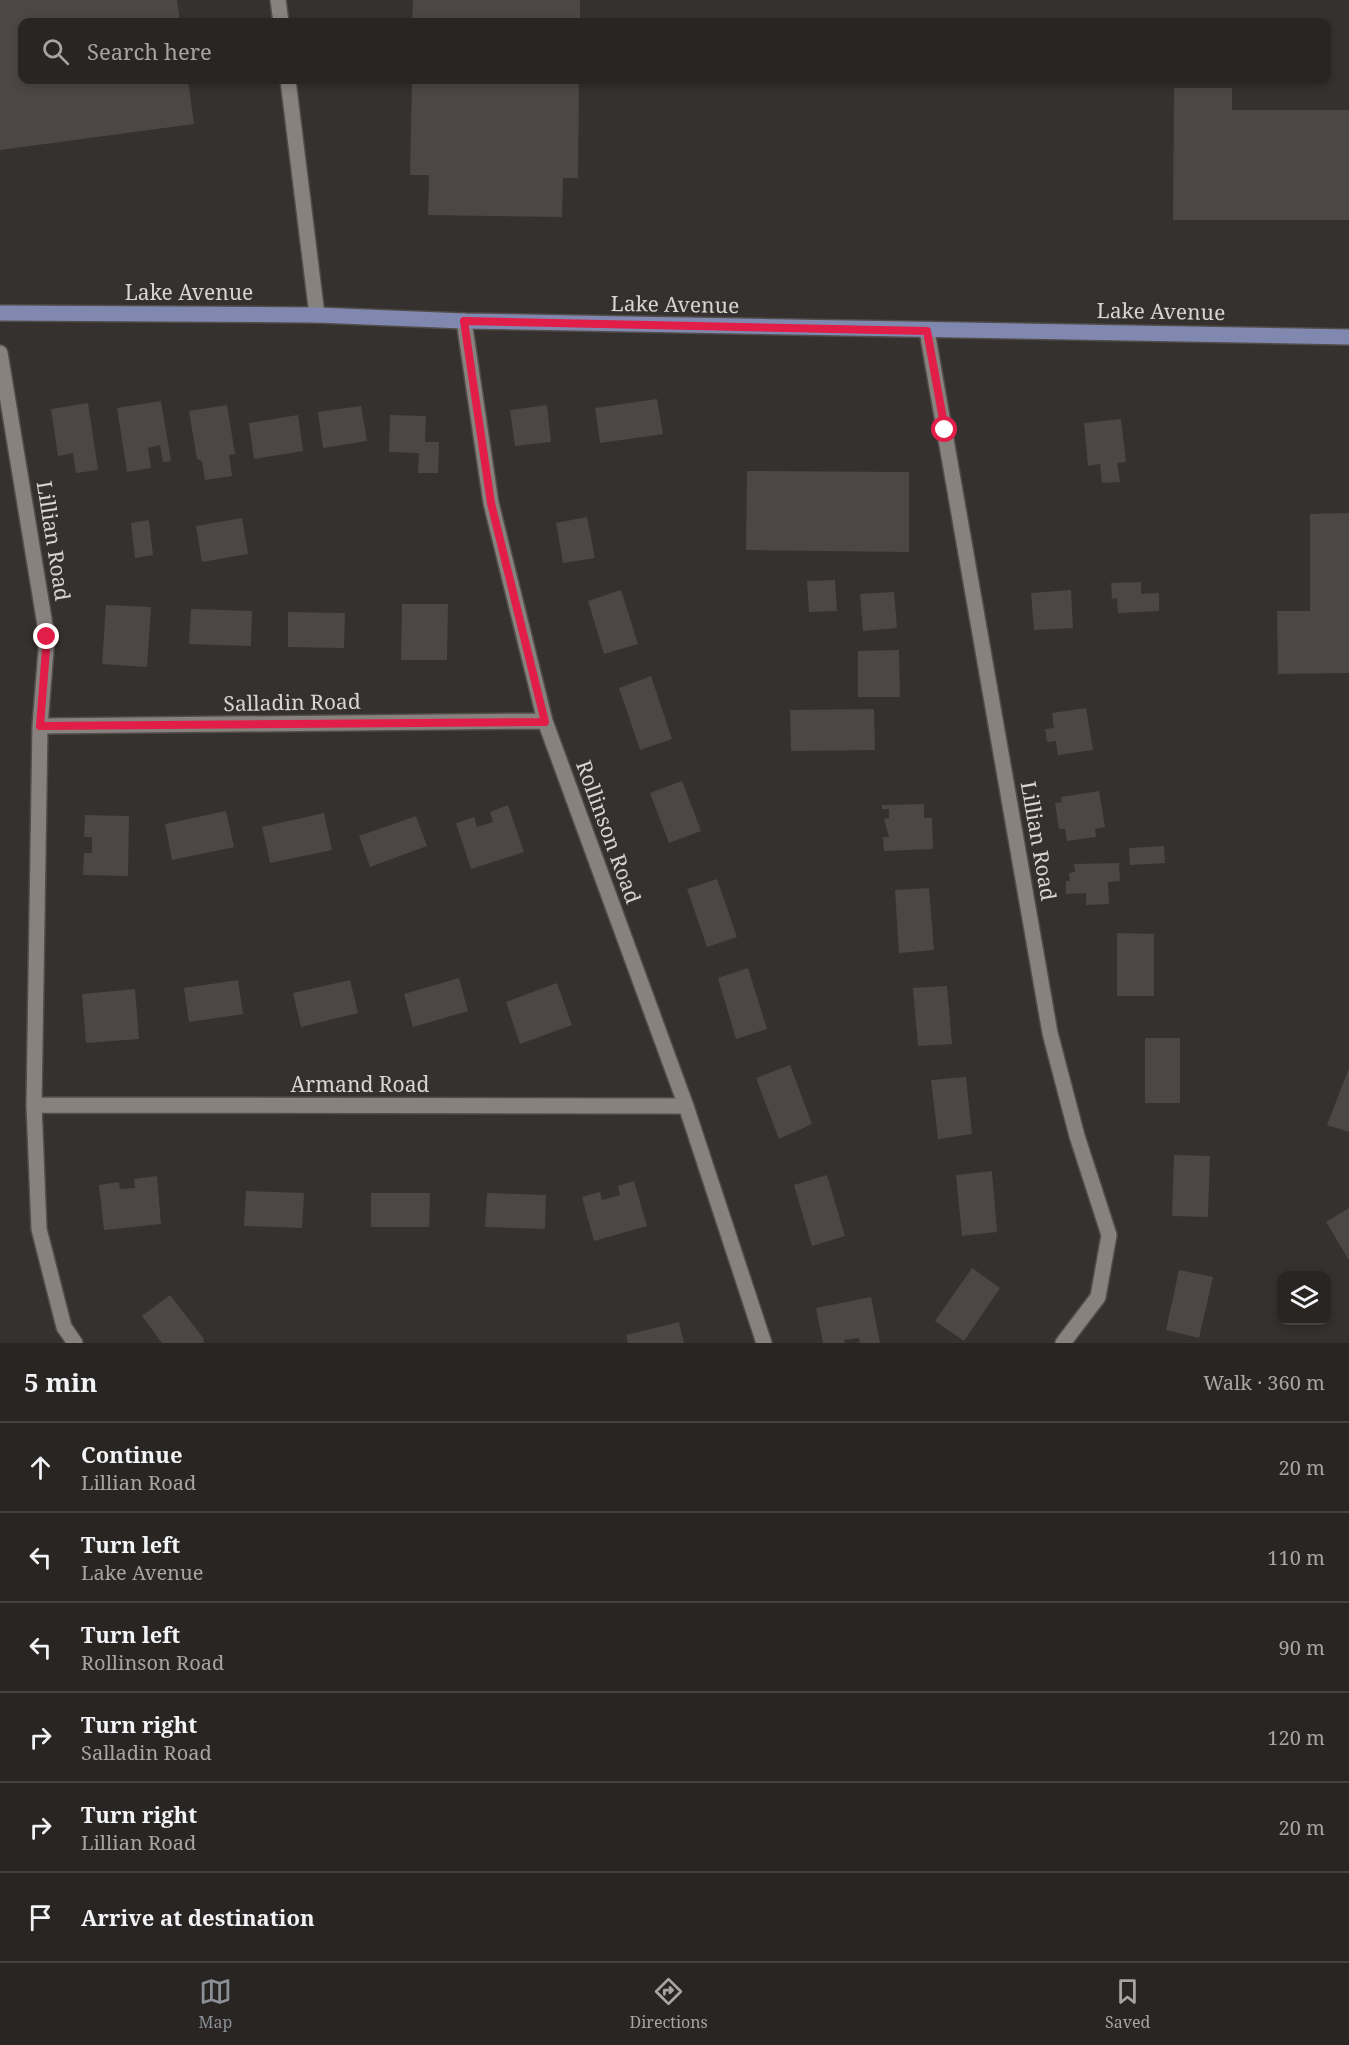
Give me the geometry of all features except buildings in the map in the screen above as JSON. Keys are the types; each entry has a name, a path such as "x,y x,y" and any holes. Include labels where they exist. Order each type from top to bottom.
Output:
{"main road":[{"name":"Lake Avenue","path":"0,312 317,315 464,321 927,331 1349,337"}],"street":[{"path":"278,0 280,18"},
{"path":"288,84 317,315"},
{"name":"Rollinson Road","path":"464,321 491,503 545,722 686,1106 764,1343"},
{"name":"Lillian Road","path":"927,331 1050,1033 1077,1136 1109,1235 1098,1297 1064,1343"},
{"name":"Lillian Road","path":"0,353 47,637 40,726 33,1105 39,1229 64,1327 75,1343"},
{"name":"Salladin Road","path":"40,726 545,722"},
{"name":"Armand Road","path":"33,1105 686,1106"}],"route":[{"path":"47,637 40,726 545,722 491,503 464,321 927,331 945,430"}]}
